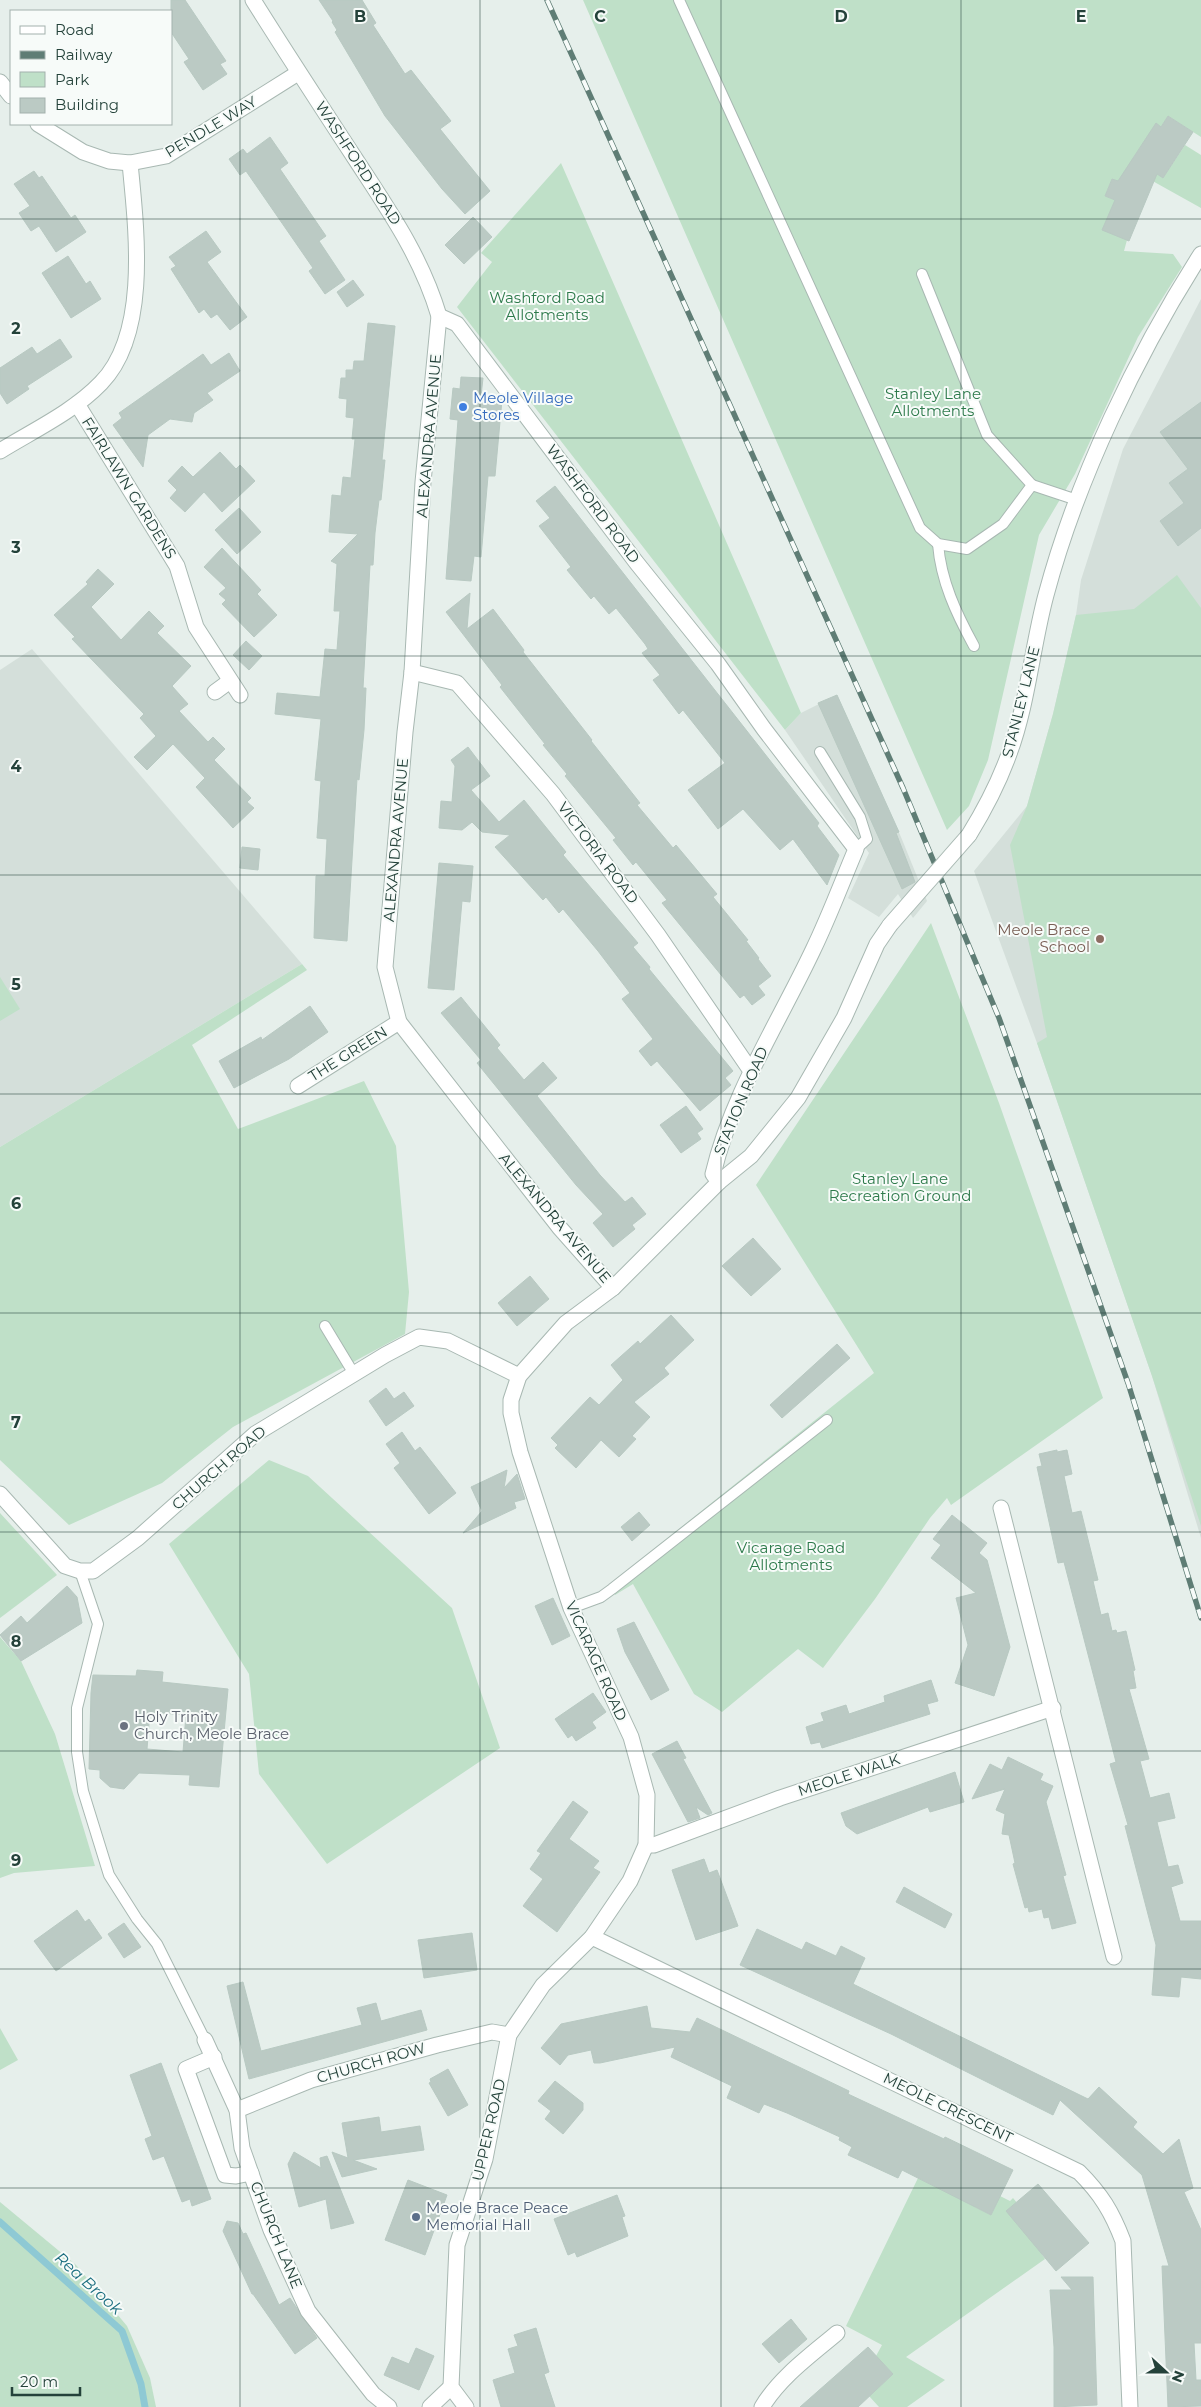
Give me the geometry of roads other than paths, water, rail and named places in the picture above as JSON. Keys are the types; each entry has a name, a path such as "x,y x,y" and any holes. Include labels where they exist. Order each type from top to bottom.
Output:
{"street":[{"name":"WASHFORD ROAD","path":"253,0 298,73 412,247 432,289 440,316 457,324 630,554 718,664 764,729 856,849"},
{"name":"PENDLE WAY","path":"40,125 84,152 109,162 130,163 166,156 298,73"},
{"path":"0,82 10,95"},
{"path":"0,451 78,404 101,384 117,365 128,338 134,310 136,236 130,163"},
{"name":"STANLEY LANE","path":"719,1182 751,1156 798,1098 844,1018 877,944 890,925 969,835 990,801 1010,752 1021,713 1046,594 1077,500 1116,409 1163,315 1201,254"},
{"name":"ALEXANDRA AVENUE","path":"440,316 423,482 412,672 405,732 385,967 399,1022 559,1227 613,1288"},
{"name":"FAIRLAWN GARDENS","path":"78,404 147,513 177,566 196,627 240,695"},
{"name":"VICTORIA ROAD","path":"412,672 458,683 553,794 658,935 751,1071"},
{"path":"215,692 230,681"},
{"name":"STATION ROAD","path":"719,1182 713,1174 720,1144 751,1071 814,949 856,849"},
{"name":"THE GREEN","path":"298,1086 399,1022"},
{"path":"519,1376 566,1323 613,1288 719,1182"},
{"name":"CHURCH ROAD","path":"80,1572 93,1571 138,1538 255,1434 419,1337 448,1341 519,1376"},
{"name":"VICARAGE ROAD","path":"519,1376 511,1400 511,1413 520,1452 572,1608 630,1737 647,1795 646,1845 630,1880 592,1937"},
{"path":"0,1494 65,1566 80,1572"},
{"path":"1001,1508 1053,1708 1114,1957"},
{"name":"MEOLE WALK","path":"646,1845 654,1844 780,1798 1053,1708"},
{"name":"UPPER ROAD","path":"450,2387 457,2245 485,2160 509,2035 543,1985 592,1937"},
{"name":"MEOLE CRESCENT","path":"592,1937 1079,2172 1098,2191 1115,2218 1123,2242 1130,2407"},
{"name":"CHURCH ROW","path":"236,2110 310,2080 437,2045 492,2032 509,2035"},
{"name":"CHURCH LANE","path":"205,2040 236,2110 242,2148 271,2230 308,2311 373,2394 388,2407"},
{"path":"214,2057 186,2069 225,2175 236,2176 251,2173"},
{"path":"762,2407 770,2394 797,2367 837,2333"},
{"path":"430,2407 450,2387 466,2407"}],"lane":[{"path":"679,0 920,528 938,544 967,549 1003,524 1032,485"},
{"path":"922,274 987,435 1032,485 1077,500"},
{"path":"938,544 940,568 957,615 974,646"},
{"path":"820,752 860,817 867,839 856,849"},
{"path":"325,1326 354,1374"},
{"path":"572,1608 601,1596 612,1589 827,1420"},
{"path":"80,1572 90,1595 98,1624 77,1708 77,1752 83,1792 109,1875 137,1919 157,1944 205,2040"}],"waterway":[{"name":"Rea Brook","path":"0,2222 122,2331 141,2384 145,2407"}],"railway":[{"path":"547,0 903,788 999,1018 1128,1383 1201,1618"}],"place":[{"name":"Meole Village Stores","path":"463,407"},
{"name":"Meole Brace School","path":"1100,939"},
{"name":"Holy Trinity Church, Meole Brace","path":"124,1726"},
{"name":"Meole Brace Peace Memorial Hall","path":"416,2217"}],"park label":[{"name":"Washford Road Allotments","path":"547,306"},
{"name":"Stanley Lane Allotments","path":"933,402"},
{"name":"Stanley Lane Recreation Ground","path":"900,1188"},
{"name":"Vicarage Road Allotments","path":"791,1556"}]}
